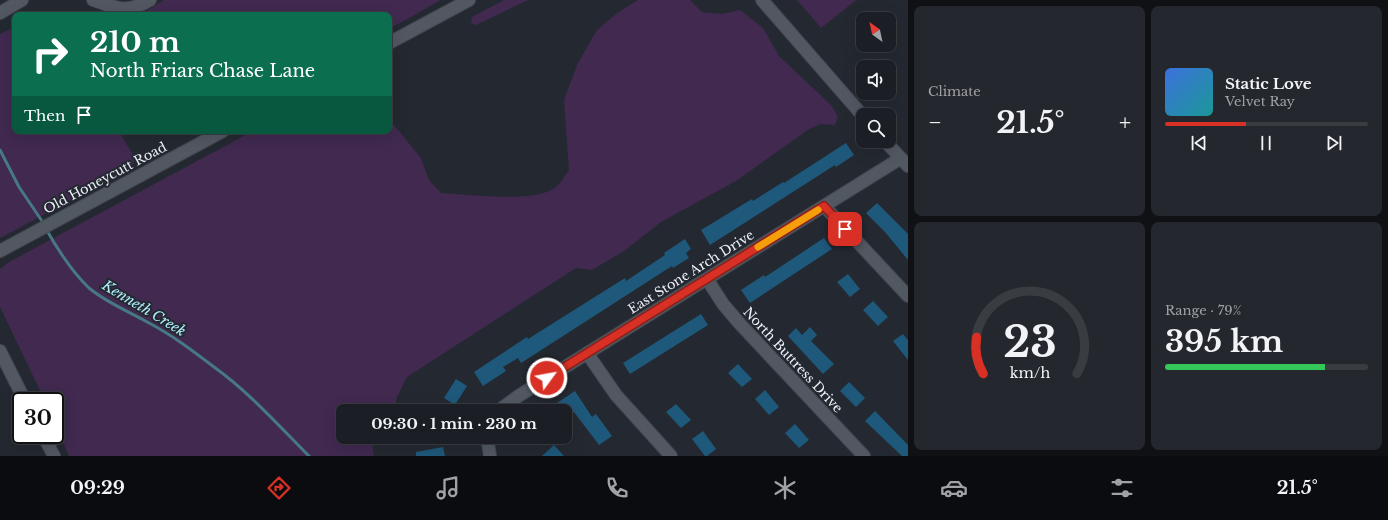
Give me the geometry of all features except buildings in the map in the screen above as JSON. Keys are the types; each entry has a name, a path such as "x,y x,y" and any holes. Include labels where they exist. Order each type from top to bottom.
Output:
{"street":[{"path":"0,13 22,0"},
{"path":"93,0 123,10 139,7 150,0"},
{"path":"392,41 469,0"},
{"path":"762,0 856,108"},
{"name":"Old Honeycutt Road","path":"0,251 217,134"},
{"path":"891,148 904,162"},
{"name":"East Stone Arch Drive","path":"508,404 824,206 904,162"},
{"path":"824,206 908,296"},
{"name":"North Buttress Drive","path":"707,279 722,304 864,456"},
{"path":"587,353 616,395 671,456"},
{"path":"1,358 19,392"},
{"path":"48,444 54,456"},
{"path":"488,444 490,456"}],"shaded area":[{"path":"164,0 441,0 392,27 392,12 145,12"},
{"path":"504,0 528,0 476,25 471,23 472,17"},
{"path":"638,0 690,0 702,12 722,14 740,10 763,28 779,56 831,105 838,117 835,125 821,124 809,129 736,181 661,222 624,251 592,270 576,268 407,377 397,397 396,404 336,404 336,444 372,444 374,456 69,456 64,444 64,392 41,392 0,307 0,269 9,262 247,134 392,134 392,123 421,158 429,180 441,193 518,197 546,192 556,187 569,170 564,100 578,63 597,30 616,14"},
{"path":"797,0 856,0 821,28"},
{"path":"12,28 12,134 121,134 135,158 132,168 0,238 0,34"}],"waterway":[{"name":"Kenneth Creek","path":"0,150 19,187 44,224"},
{"name":"Kenneth Creek","path":"46,229 65,260 76,275 89,288 110,303 174,338 227,377 263,410 309,456"}],"slow traffic":[{"path":"758,247 818,210"}],"route":[{"path":"547,378 824,206 845,229"}]}
